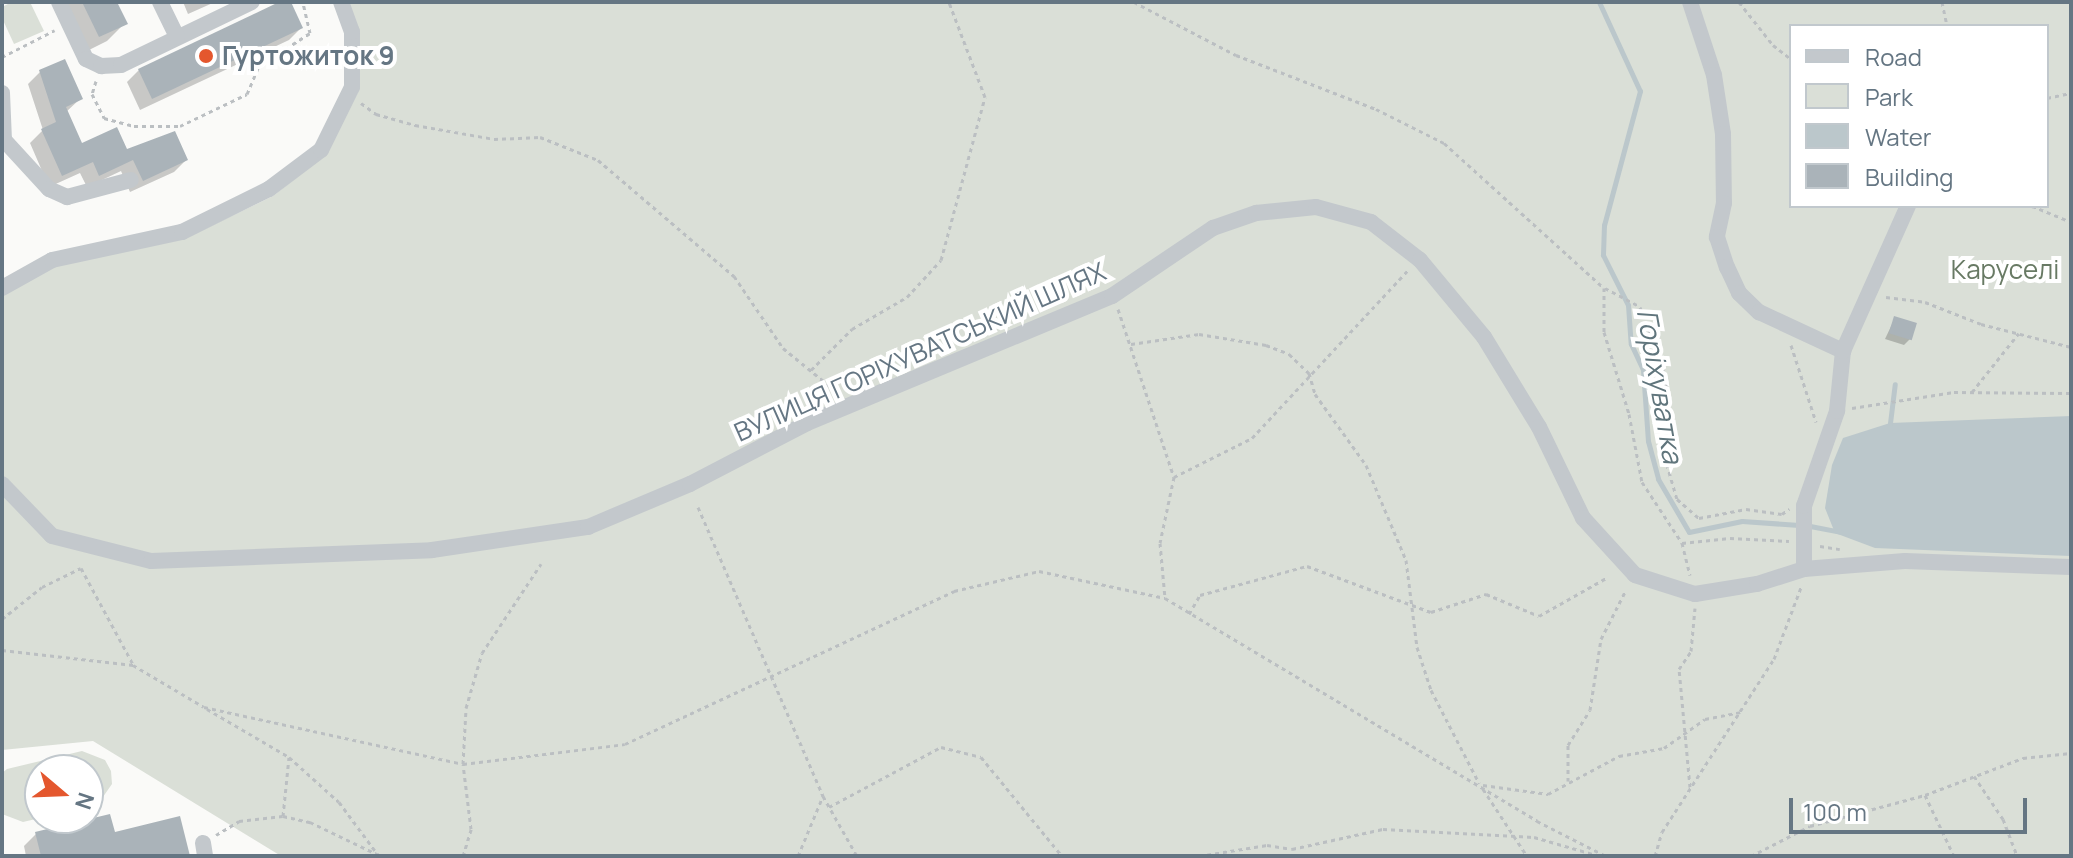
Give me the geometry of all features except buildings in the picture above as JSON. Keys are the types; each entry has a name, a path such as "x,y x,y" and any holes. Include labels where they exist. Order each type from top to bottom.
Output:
{"street":[{"path":"59,2 86,59 101,66 121,65 252,2"},
{"path":"160,2 177,37"},
{"path":"2,288 52,260 182,232 269,189 321,150 349,95 352,32 341,2"},
{"path":"1690,2 1714,75 1723,134 1724,203 1717,237 1739,293 1759,312 1843,351"},
{"path":"2,93 3,139 49,189 67,197 131,180"},
{"name":"ВУЛИЦЯ ГОРІХУВАТСЬКИЙ ШЛЯХ","path":"2,484 52,536 151,561 432,550 588,527 853,405 1112,296 1213,228 1256,213 1316,207 1371,222 1420,260 1484,337 1539,427 1583,518 1607,549 1635,575 1695,601"},
{"path":"1804,569 1808,496 1837,411 1843,351 1907,208"},
{"path":"1695,601 1804,569 1905,561 2071,567"}],"path":[{"path":"101,66 92,94 104,118 134,126 180,126 247,94 259,66 310,33 303,2"},
{"path":"811,370 852,329 907,297 941,260 985,97 949,2"},
{"path":"1134,2 1236,55 1376,109 1444,143 1604,288 1638,306 1661,360 1668,397 1660,441 1677,499 1699,518 1746,509 1782,514 1808,496"},
{"path":"1739,2 1773,45 1789,57"},
{"path":"1942,2 1947,24"},
{"path":"2,57 69,23"},
{"path":"2049,98 2071,93"},
{"path":"349,95 376,114 415,125 494,139 540,137 598,160 734,276 783,348 853,405"},
{"path":"2037,208 2071,222"},
{"path":"1174,477 1252,438 1309,373 1410,269"},
{"path":"1604,288 1604,332 1629,414 1642,482 1682,543 1695,601 1695,635 1679,669 1690,788"},
{"path":"1866,296 1925,302 2071,347"},
{"path":"1117,307 1174,477 1160,543 1165,598"},
{"path":"1784,323 1825,447"},
{"path":"1972,392 2019,333"},
{"path":"1131,344 1199,334 1266,345 1289,354 1309,373 1315,394 1366,465 1406,560 1417,647 1431,690 1479,784 1519,838 1527,856"},
{"path":"1837,411 1893,398 1972,392 2071,393"},
{"path":"698,507 774,673 823,796 857,856"},
{"path":"1682,543 1730,538 1804,542"},
{"path":"463,856 471,829 463,764 466,708 482,653 541,564"},
{"path":"1189,615 1200,595 1307,566 1431,612 1486,594 1539,616 1608,577"},
{"path":"2,619 42,587 81,568 133,665"},
{"path":"1655,856 1662,832 1740,712 1791,625 1804,569"},
{"path":"204,707 463,764 625,744 954,591 1039,571 1165,598 1537,821 1606,856"},
{"path":"1568,782 1568,745 1590,710 1601,639 1626,590"},
{"path":"2,650 133,665 289,757 339,802 379,856"},
{"path":"1479,784 1548,794 1619,756 1664,748 1686,729 1740,712"},
{"path":"829,807 941,747 981,757 1062,856"},
{"path":"1751,856 1810,826 1925,795 2023,758 2069,755"},
{"path":"283,816 289,757"},
{"path":"1974,776 2003,819 2017,856"},
{"path":"1925,795 1954,856"},
{"path":"798,856 823,796"},
{"path":"204,850 239,821 283,816 310,822 379,856"},
{"path":"1199,856 1267,845 1292,849 1383,829 1563,842 1600,856"}],"green space":[{"path":"12,2 30,2 44,31 14,44 2,18 2,7"},
{"name":"Каруселі","path":"349,2 2071,2 2071,856 281,856 93,741 2,750 2,295 53,267 184,239 273,196 325,155 359,90"},
{"path":"104,760 111,771 112,784 104,795"},
{"path":"24,765 24,822 2,814 2,773"}],"water":[{"path":"2071,416 2071,556 1875,548 1835,533 1825,508 1832,465 1843,438 1890,423"}],"waterway":[{"name":"Горіхуватка","path":"1599,2 1640,91 1604,225 1603,255 1628,305 1631,344 1643,370 1648,441 1658,479 1689,532 1742,521 1799,525"},
{"path":"1890,423 1895,384"},
{"name":"Горіхуватка","path":"1810,526 1840,532"}],"place":[{"name":"Гуртожиток 9","path":"206,56"}]}
